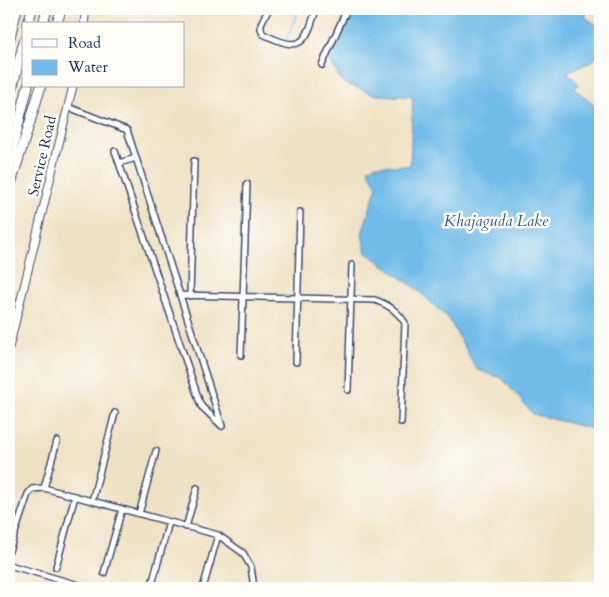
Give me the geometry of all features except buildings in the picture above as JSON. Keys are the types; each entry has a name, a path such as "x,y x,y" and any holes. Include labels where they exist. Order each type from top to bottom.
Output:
{"highway":[{"path":"9,41 16,9"},
{"path":"29,22 32,9"},
{"path":"44,22 47,9"},
{"path":"58,22 61,9"},
{"path":"9,101 22,49"},
{"path":"9,162 28,88"},
{"path":"9,190 40,88"}],"main road":[{"path":"84,22 86,9"},
{"name":"Service Road","path":"9,348 73,88"}],"street":[{"path":"269,9 261,24 261,30 263,34 286,45 296,44 305,37 312,26 316,9"},
{"path":"322,65 347,9"},
{"path":"68,107 127,130 222,426 201,406 115,151"},
{"path":"119,163 136,158"},
{"path":"190,296 194,161"},
{"path":"242,355 247,184"},
{"path":"296,362 300,212"},
{"path":"348,390 352,265"},
{"path":"180,295 375,300 388,305 399,313 405,323 401,422"},
{"path":"92,501 115,413"},
{"path":"44,488 57,441"},
{"path":"140,514 156,451"},
{"path":"9,551 28,494 32,489 44,488 218,536 243,553 251,567 254,588"},
{"path":"186,527 197,488"},
{"path":"56,567 75,496"},
{"path":"104,573 122,509"},
{"path":"151,588 169,522"},
{"path":"203,588 218,536"},
{"path":"9,567 78,588"},
{"path":"9,567 89,588"}],"water":[{"name":"Khajaguda Lake","path":"350,9 586,9 586,18 600,27 599,48 596,58 567,72 579,84 575,89 600,109 600,431 533,414 502,378 477,370 449,319 414,287 366,252 362,234 377,186 368,169 375,165 410,166 413,97 376,95 343,83 330,61"}],"waterway":[{"path":"286,40 299,9"}]}
